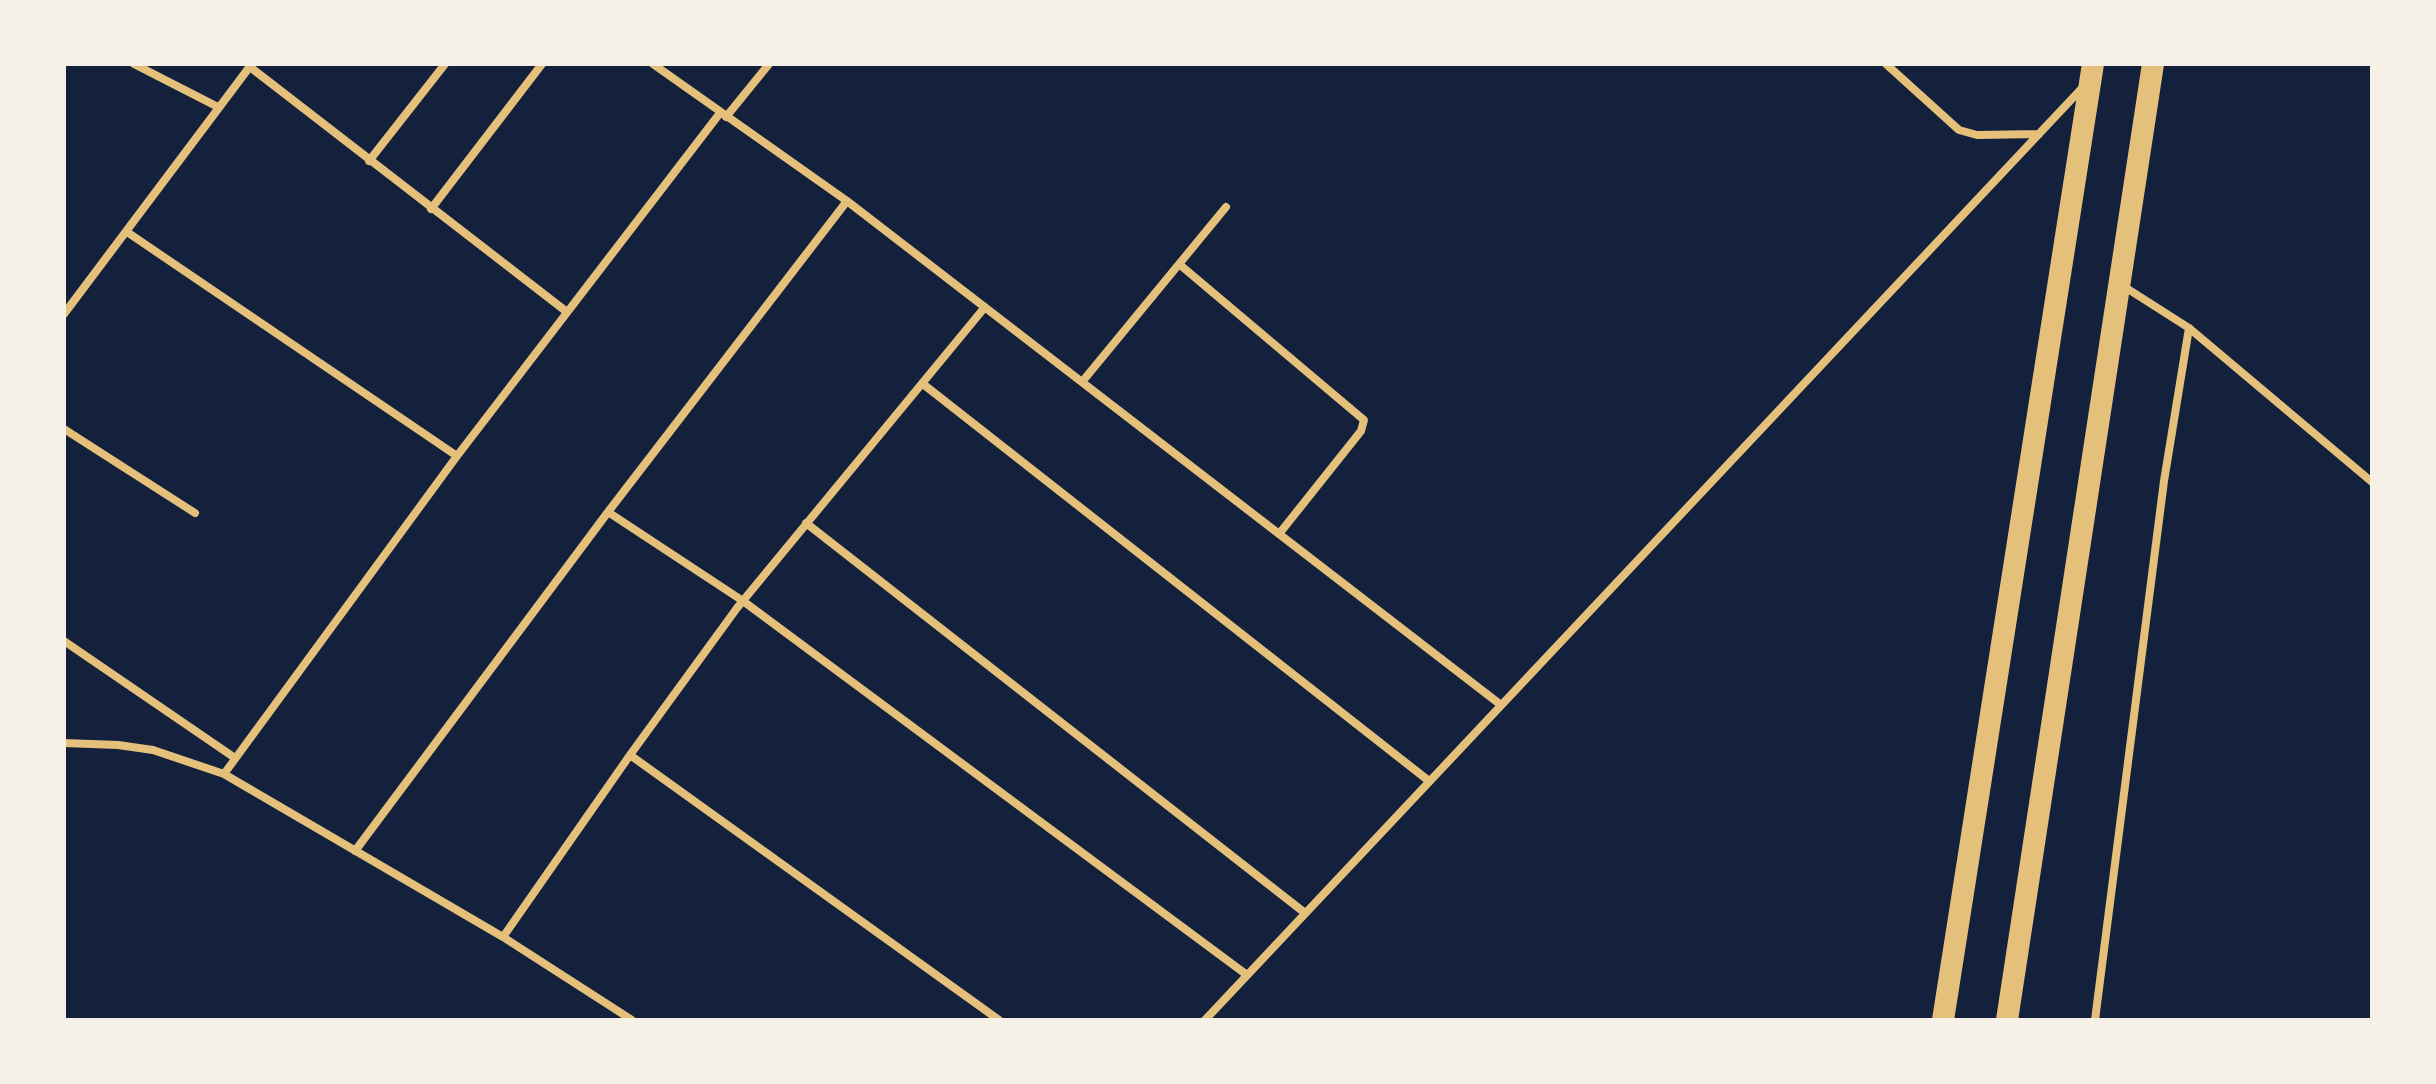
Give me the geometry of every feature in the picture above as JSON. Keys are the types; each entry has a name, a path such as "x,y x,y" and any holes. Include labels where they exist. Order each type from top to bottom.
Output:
{"highway":[{"path":"2007,1020 2153,64"},
{"path":"1944,1011 2096,69"}],"street":[{"path":"134,64 218,107"},
{"path":"369,161 445,64"},
{"path":"431,209 542,64"},
{"path":"653,64 847,201 1501,705"},
{"path":"224,774 457,456 567,312 723,115 769,64"},
{"path":"1886,64 1959,130 1977,135 2039,134"},
{"path":"64,314 251,65 369,161 567,312"},
{"path":"1205,1020 2039,134 2096,69"},
{"path":"355,851 608,512 847,201"},
{"path":"1082,382 1226,207"},
{"path":"127,232 457,456"},
{"path":"1179,264 1364,420 1361,431 1279,534"},
{"path":"2120,284 2189,328 2372,482"},
{"path":"503,937 630,755 743,601 985,307"},
{"path":"2095,1020 2164,481 2189,328"},
{"path":"923,384 1429,781"},
{"path":"64,429 195,513"},
{"path":"608,512 743,601 1247,975"},
{"path":"806,523 1305,913"},
{"path":"64,641 235,758"},
{"path":"64,743 153,750 224,774 503,937 632,1020"},
{"path":"630,755 999,1020"}]}
